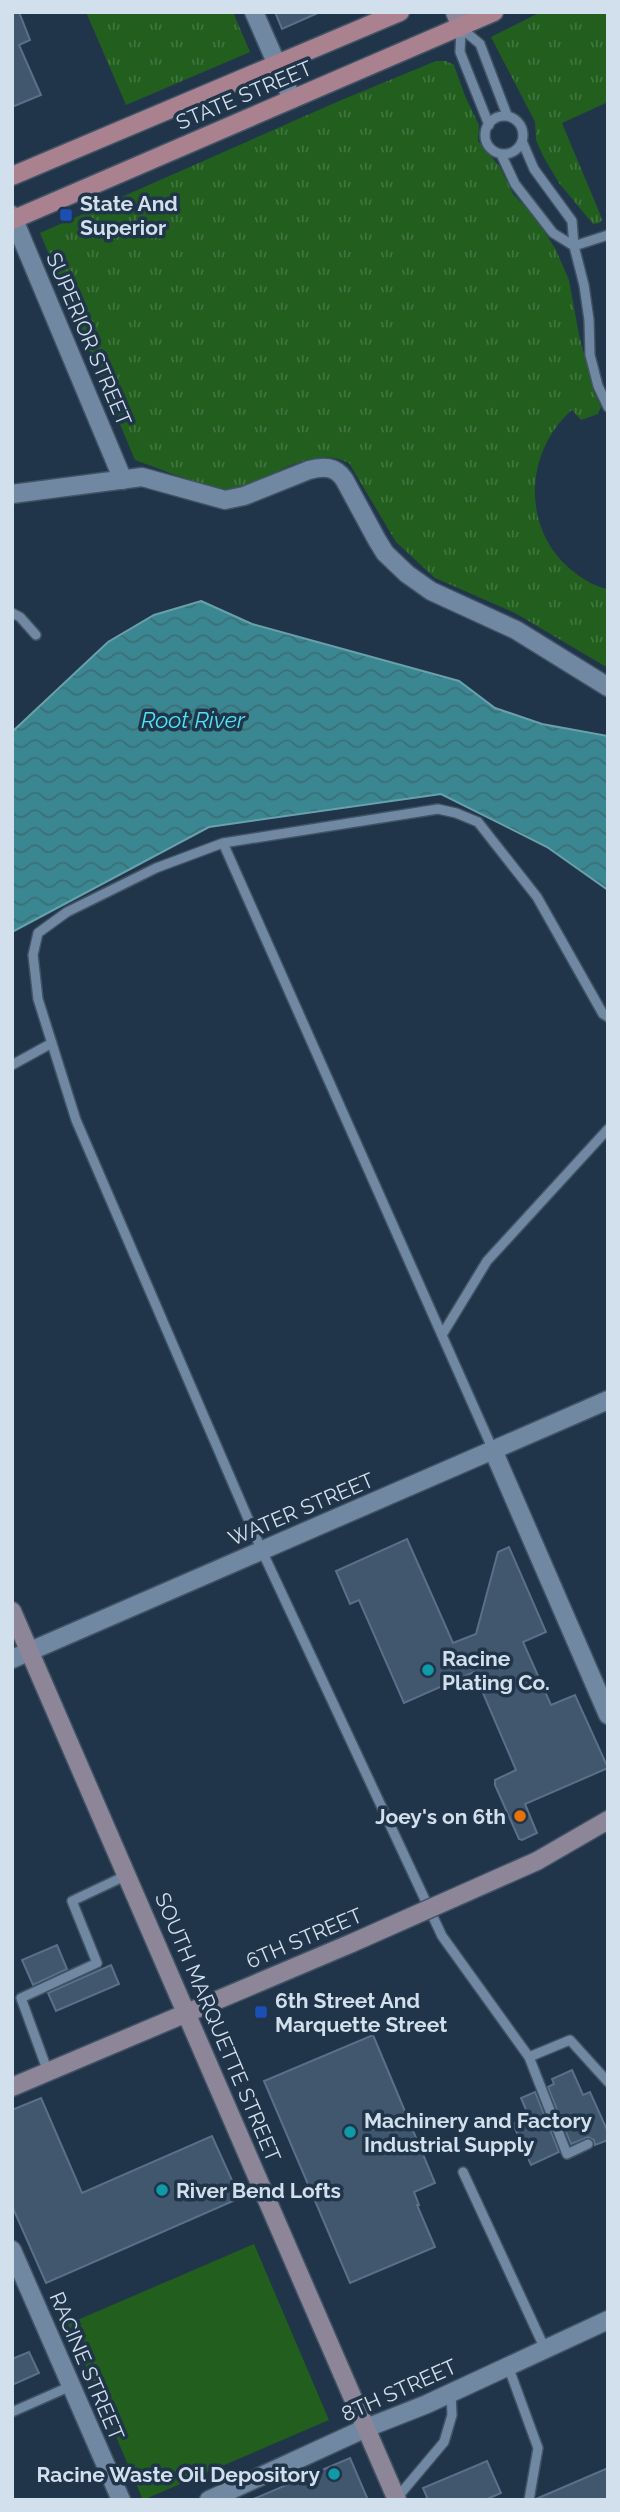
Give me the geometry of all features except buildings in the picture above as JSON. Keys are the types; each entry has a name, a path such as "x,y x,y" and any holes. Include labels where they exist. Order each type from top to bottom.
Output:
{"main road":[{"name":"STATE STREET","path":"12,176 400,12"},
{"name":"STATE STREET","path":"13,218 292,100 458,20 494,12"}],"street":[{"path":"254,12 292,100"},
{"name":"SUPERIOR STREET","path":"13,218 123,480"},
{"path":"12,494 142,477 225,500 244,496 318,467 332,469 339,472 344,479 385,553 407,574 431,591 516,630 608,687"},
{"name":"WATER STREET","path":"12,1659 608,1401"},
{"path":"493,1450 608,1715"},
{"name":"SOUTH MARQUETTE STREET","path":"12,1611 396,2499"},
{"name":"6TH STREET","path":"12,2087 352,1943 537,1861 608,1820"},
{"name":"RACINE STREET","path":"12,2250 121,2500"},
{"name":"8TH STREET","path":"209,2500 608,2320"}],"lane":[{"path":"458,20 480,44 507,115 519,123 522,129 522,141 534,169 572,221 574,246 589,320 590,355 598,386 608,408"},
{"path":"458,20 460,52 489,125"},
{"path":"507,115 495,118 489,125 485,132 487,143 500,154 515,184 554,233 574,246"},
{"path":"500,154 513,151 522,141"},
{"path":"574,246 608,235"},
{"path":"12,612 36,635"},
{"path":"588,2144 567,2154 529,2057 442,1936 262,1551 76,1120 38,999 33,955 38,933 67,912 156,868 223,843 438,809 478,822 537,897 603,1014 608,1017"},
{"path":"223,843 493,1450"},
{"path":"12,1065 52,1043"},
{"path":"442,1335 487,1261 608,1129"},
{"path":"48,2072 21,1998 97,1963 72,1900 127,1875"},
{"path":"529,2057 570,2039 608,2082"},
{"path":"463,2172 545,2349"},
{"path":"508,2366 538,2448 528,2500"},
{"path":"12,2412 71,2386"},
{"path":"396,2499 444,2442 452,2415 452,2392"}],"green space":[{"path":"86,12 233,12 250,52 126,105"},
{"path":"541,12 608,12 608,102 562,123 600,214 602,220 599,223 593,224 559,183 543,156 536,140 535,122 491,37"},
{"path":"436,61 446,61 454,65 479,125 478,141 500,167 513,194 536,218 556,250 569,280 579,335 601,407 598,414 581,420 572,410 556,427 545,446 538,467 535,489 537,511 543,532 554,552 579,576 608,589 608,668 515,613 435,578 396,542 349,463 334,458 305,460 248,485 224,489 135,460 40,233"},
{"path":"254,2244 329,2420 143,2500 68,2324"}],"water":[{"name":"Root River","path":"201,601 252,624 459,681 495,708 542,724 608,736 608,890 547,847 441,794 209,827 12,932 12,732 108,642 154,615"}],"place":[{"name":"State And Superior","path":"66,215"},
{"name":"Racine Plating Co.","path":"428,1670"},
{"name":"Joey's on 6th","path":"520,1816"},
{"name":"6th Street And Marquette Street","path":"261,2012"},
{"name":"Machinery and Factory Industrial Supply","path":"350,2132"},
{"name":"River Bend Lofts","path":"162,2190"},
{"name":"Racine Waste Oil Depository","path":"334,2474"}]}
